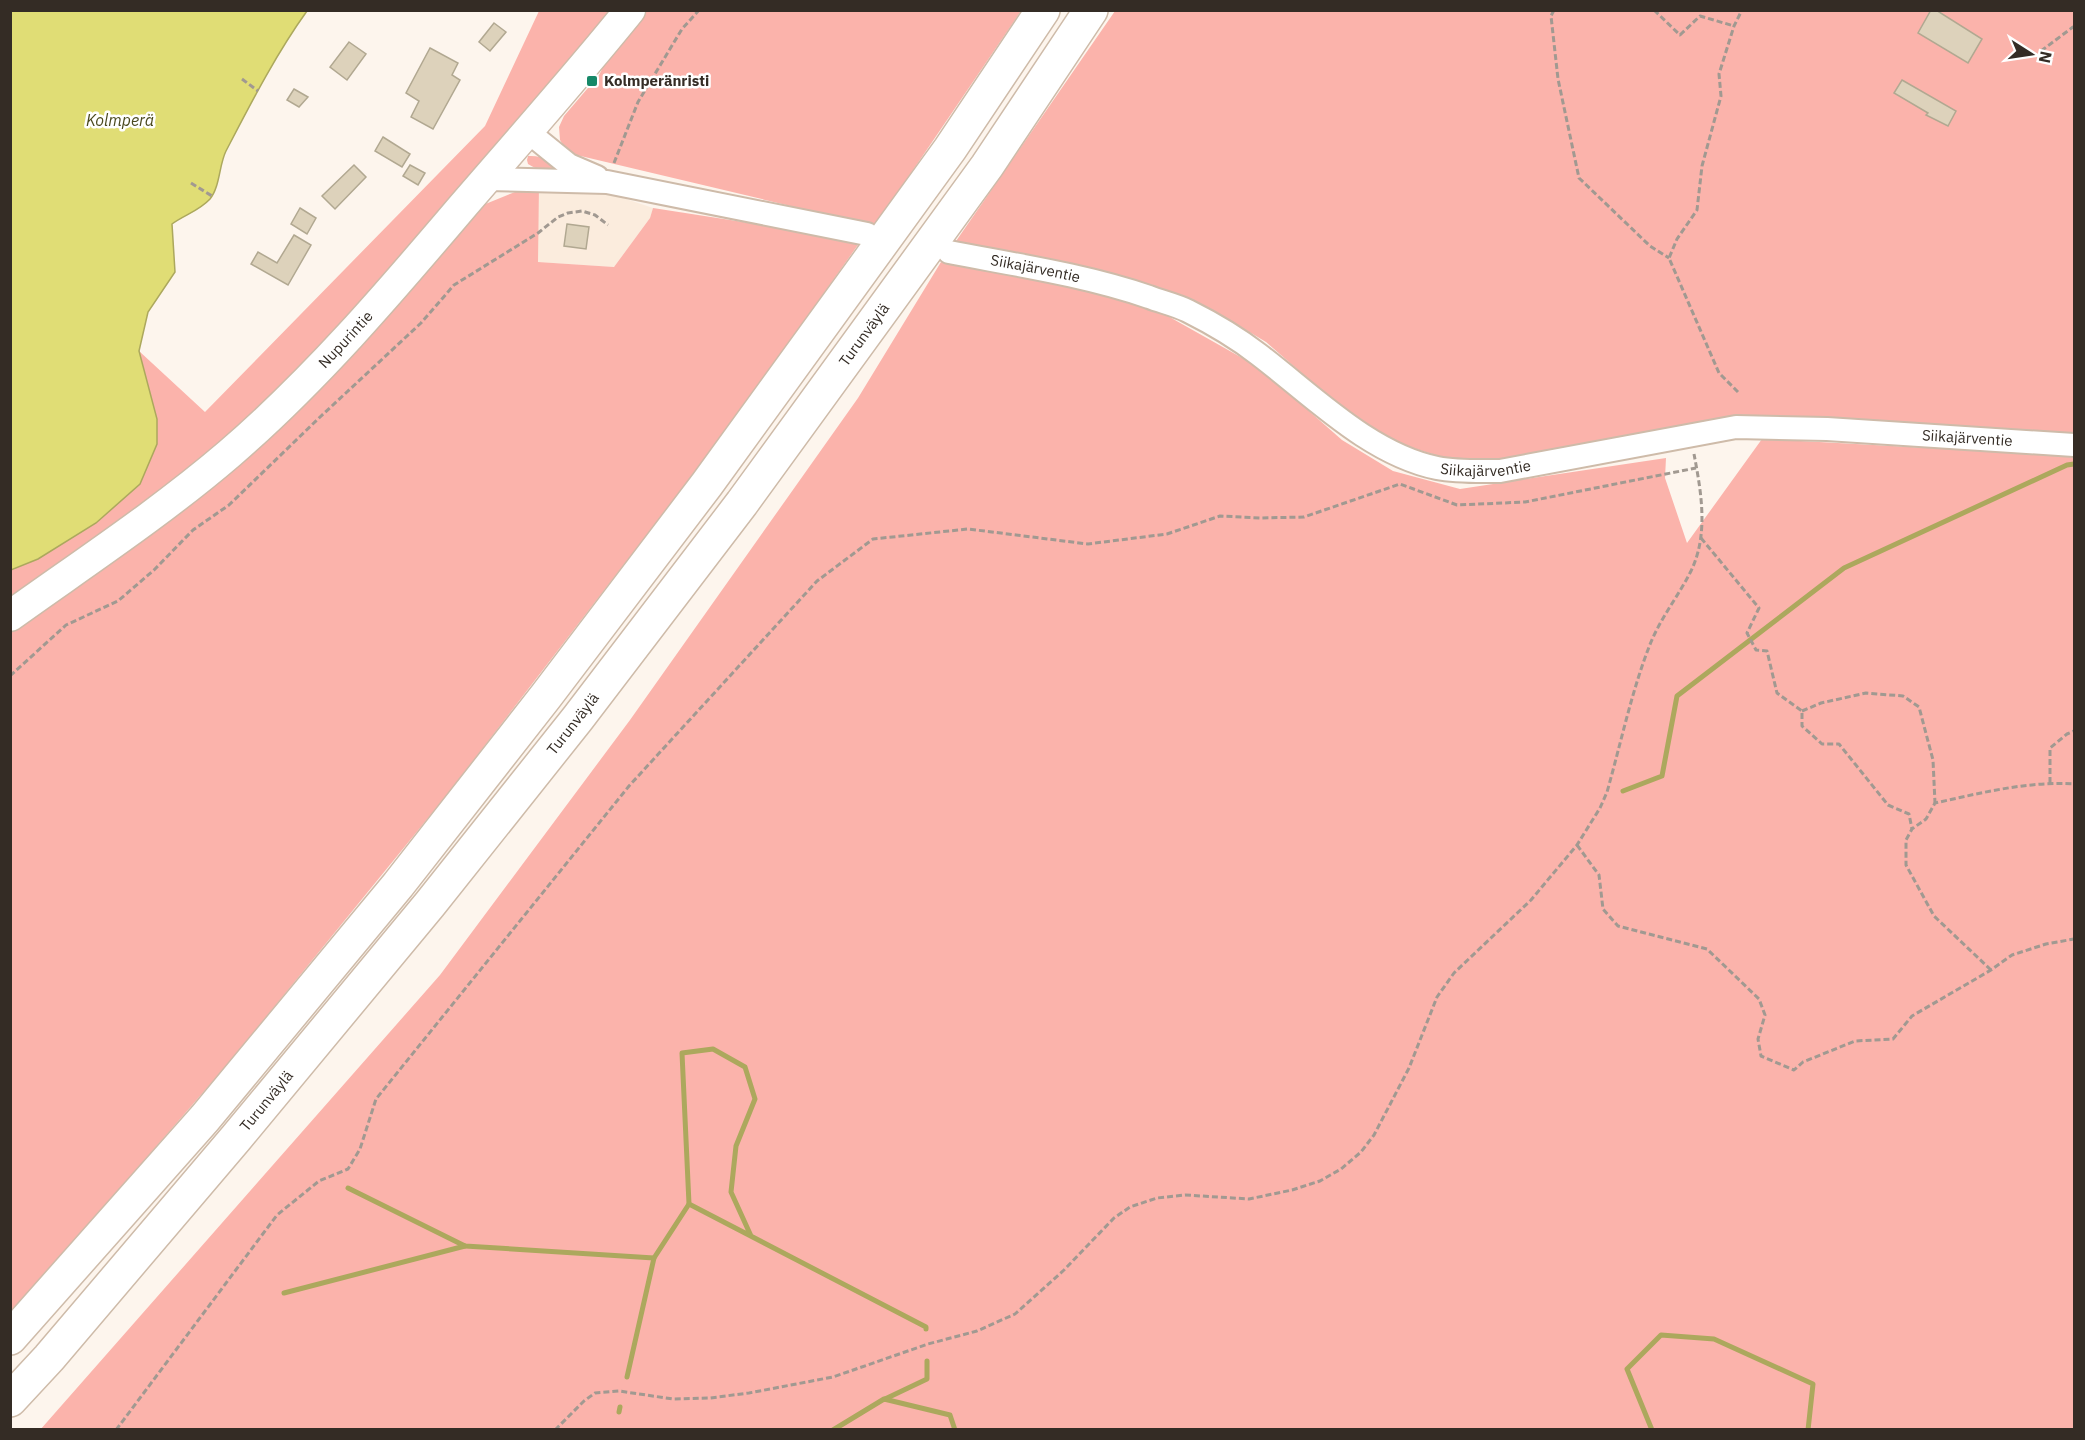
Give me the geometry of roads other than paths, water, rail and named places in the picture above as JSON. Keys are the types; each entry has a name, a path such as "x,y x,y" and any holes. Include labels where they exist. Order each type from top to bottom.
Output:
{"highway":[{"path":"10,1338 212,1109 398,885 546,696 707,484 922,188 1043,10"},
{"name":"Turunväylä","path":"10,1400 49,1358 266,1102 430,904 578,718 742,503 987,166 1091,10"}],"main road":[{"name":"Nupurintie","path":"10,616 163,509 230,453 355,332 527,130 580,73 630,10"}],"street":[{"path":"527,130 569,165 607,182"},
{"path":"487,179 607,182 867,234"},
{"name":"Siikajärventie","path":"949,252 1098,282 1186,310 1226,331 1257,352 1317,401 1382,447 1435,468 1461,472 1500,471 1736,427 1827,429 2074,445"}],"water":[{"name":"Kolmperä","path":"11,10 307,11 274,62 226,151 218,182 210,199 172,224 175,272 148,312 139,351 157,419 157,444 140,484 96,523 38,559 11,570"}],"waterway":[{"path":"1623,791 1662,776 1677,696 1844,568 2067,465 2074,464"},
{"path":"751,1236 731,1192 736,1146 755,1099 745,1067 713,1049 682,1053 689,1204 926,1329"},
{"path":"348,1188 465,1246 654,1258"},
{"path":"627,1377 654,1258 689,1204"},
{"path":"284,1293 465,1246"},
{"path":"1652,1430 1627,1369 1661,1335 1714,1339 1813,1384 1808,1430"},
{"path":"885,1399 927,1379 927,1361"},
{"path":"833,1430 884,1399 950,1415 955,1430"},
{"path":"619,1412 620,1407"}],"place":[{"name":"Kolmperänristi","path":"592,81"}]}
